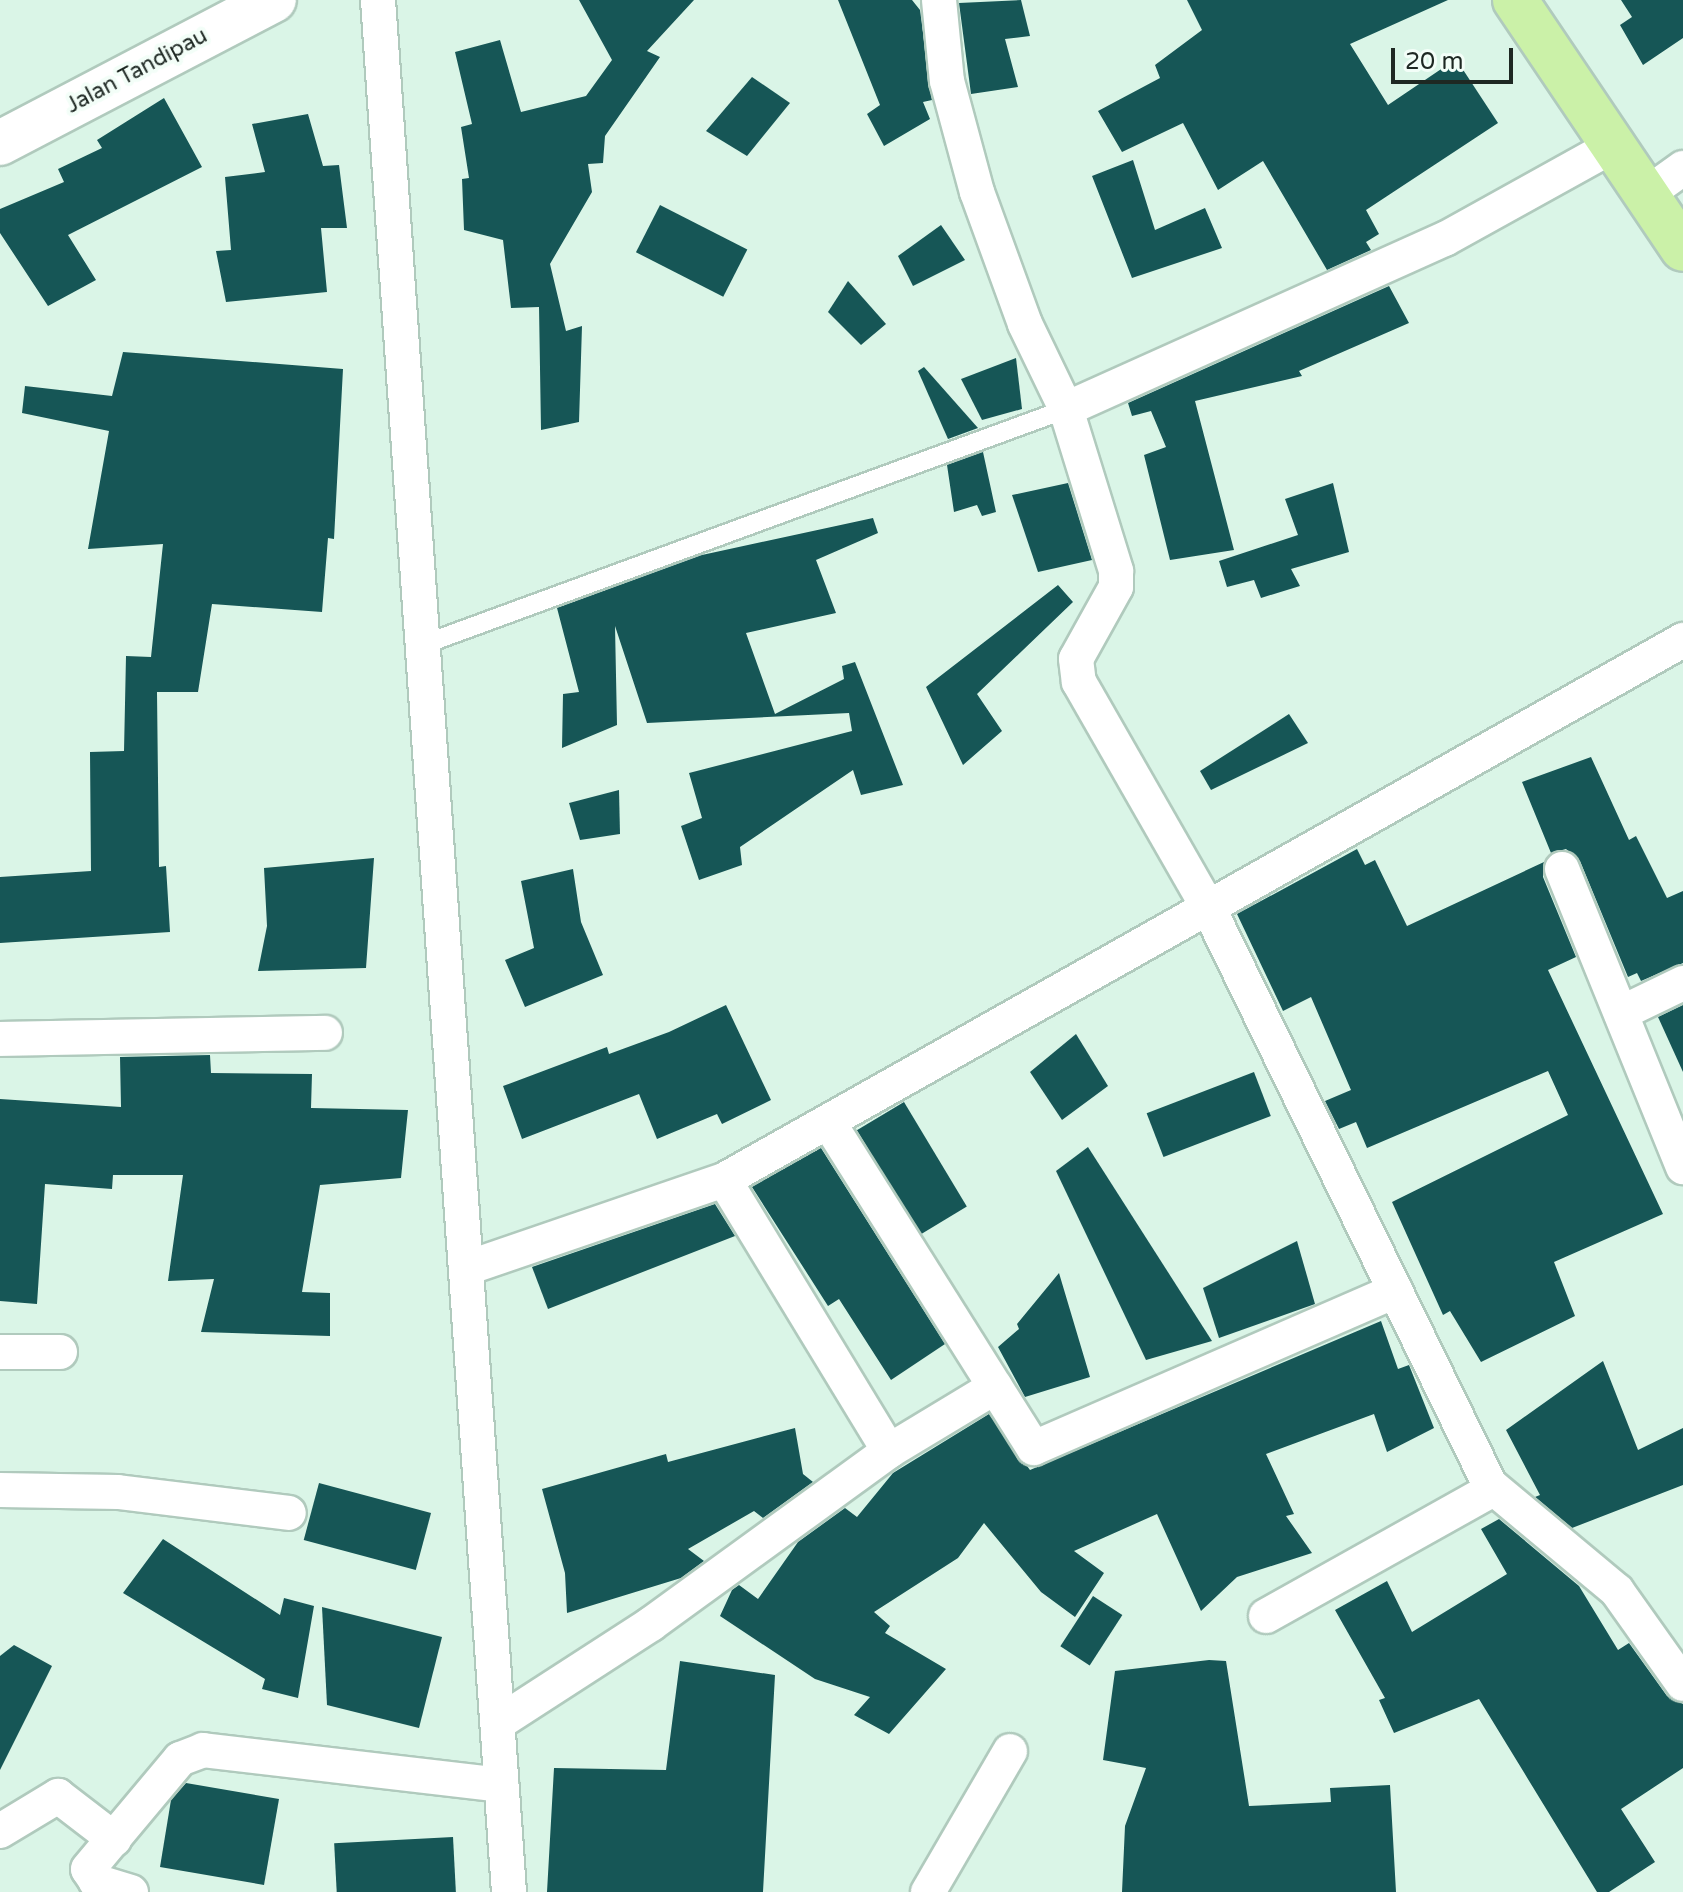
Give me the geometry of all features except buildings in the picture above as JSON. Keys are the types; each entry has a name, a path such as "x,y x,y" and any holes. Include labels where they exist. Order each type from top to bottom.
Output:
{"main road":[{"path":"1515,0 1644,196 1683,249"}],"street":[{"name":"Jalan Tandipau","path":"0,143 274,0"},
{"path":"378,0 470,1267 509,1892"},
{"path":"939,0 947,81 977,192 1025,324 1066,409 1116,571 1116,587 1075,670 1210,911 1493,1489 1617,1591 1683,1683"},
{"path":"1066,409 1445,239 1611,147"},
{"path":"1644,196 1683,168"},
{"path":"470,1267 724,1180 1210,911 1683,640"},
{"path":"1562,869 1683,1167"},
{"path":"1621,1013 1683,983"},
{"path":"0,1039 325,1033"},
{"path":"829,1123 995,1387 1026,1442 1044,1449 1395,1291"},
{"path":"724,1180 889,1451"},
{"path":"0,1352 60,1352"},
{"path":"498,1723 651,1624 889,1451 995,1387"},
{"path":"1266,1616 1493,1489"},
{"path":"0,1490 118,1492 289,1513"},
{"path":"131,1892 87,1873 180,1759 214,1748 501,1785"},
{"path":"928,1892 1010,1751"},
{"path":"0,1831 58,1796 114,1839"}],"lane":[{"path":"425,644 1066,409"}]}
